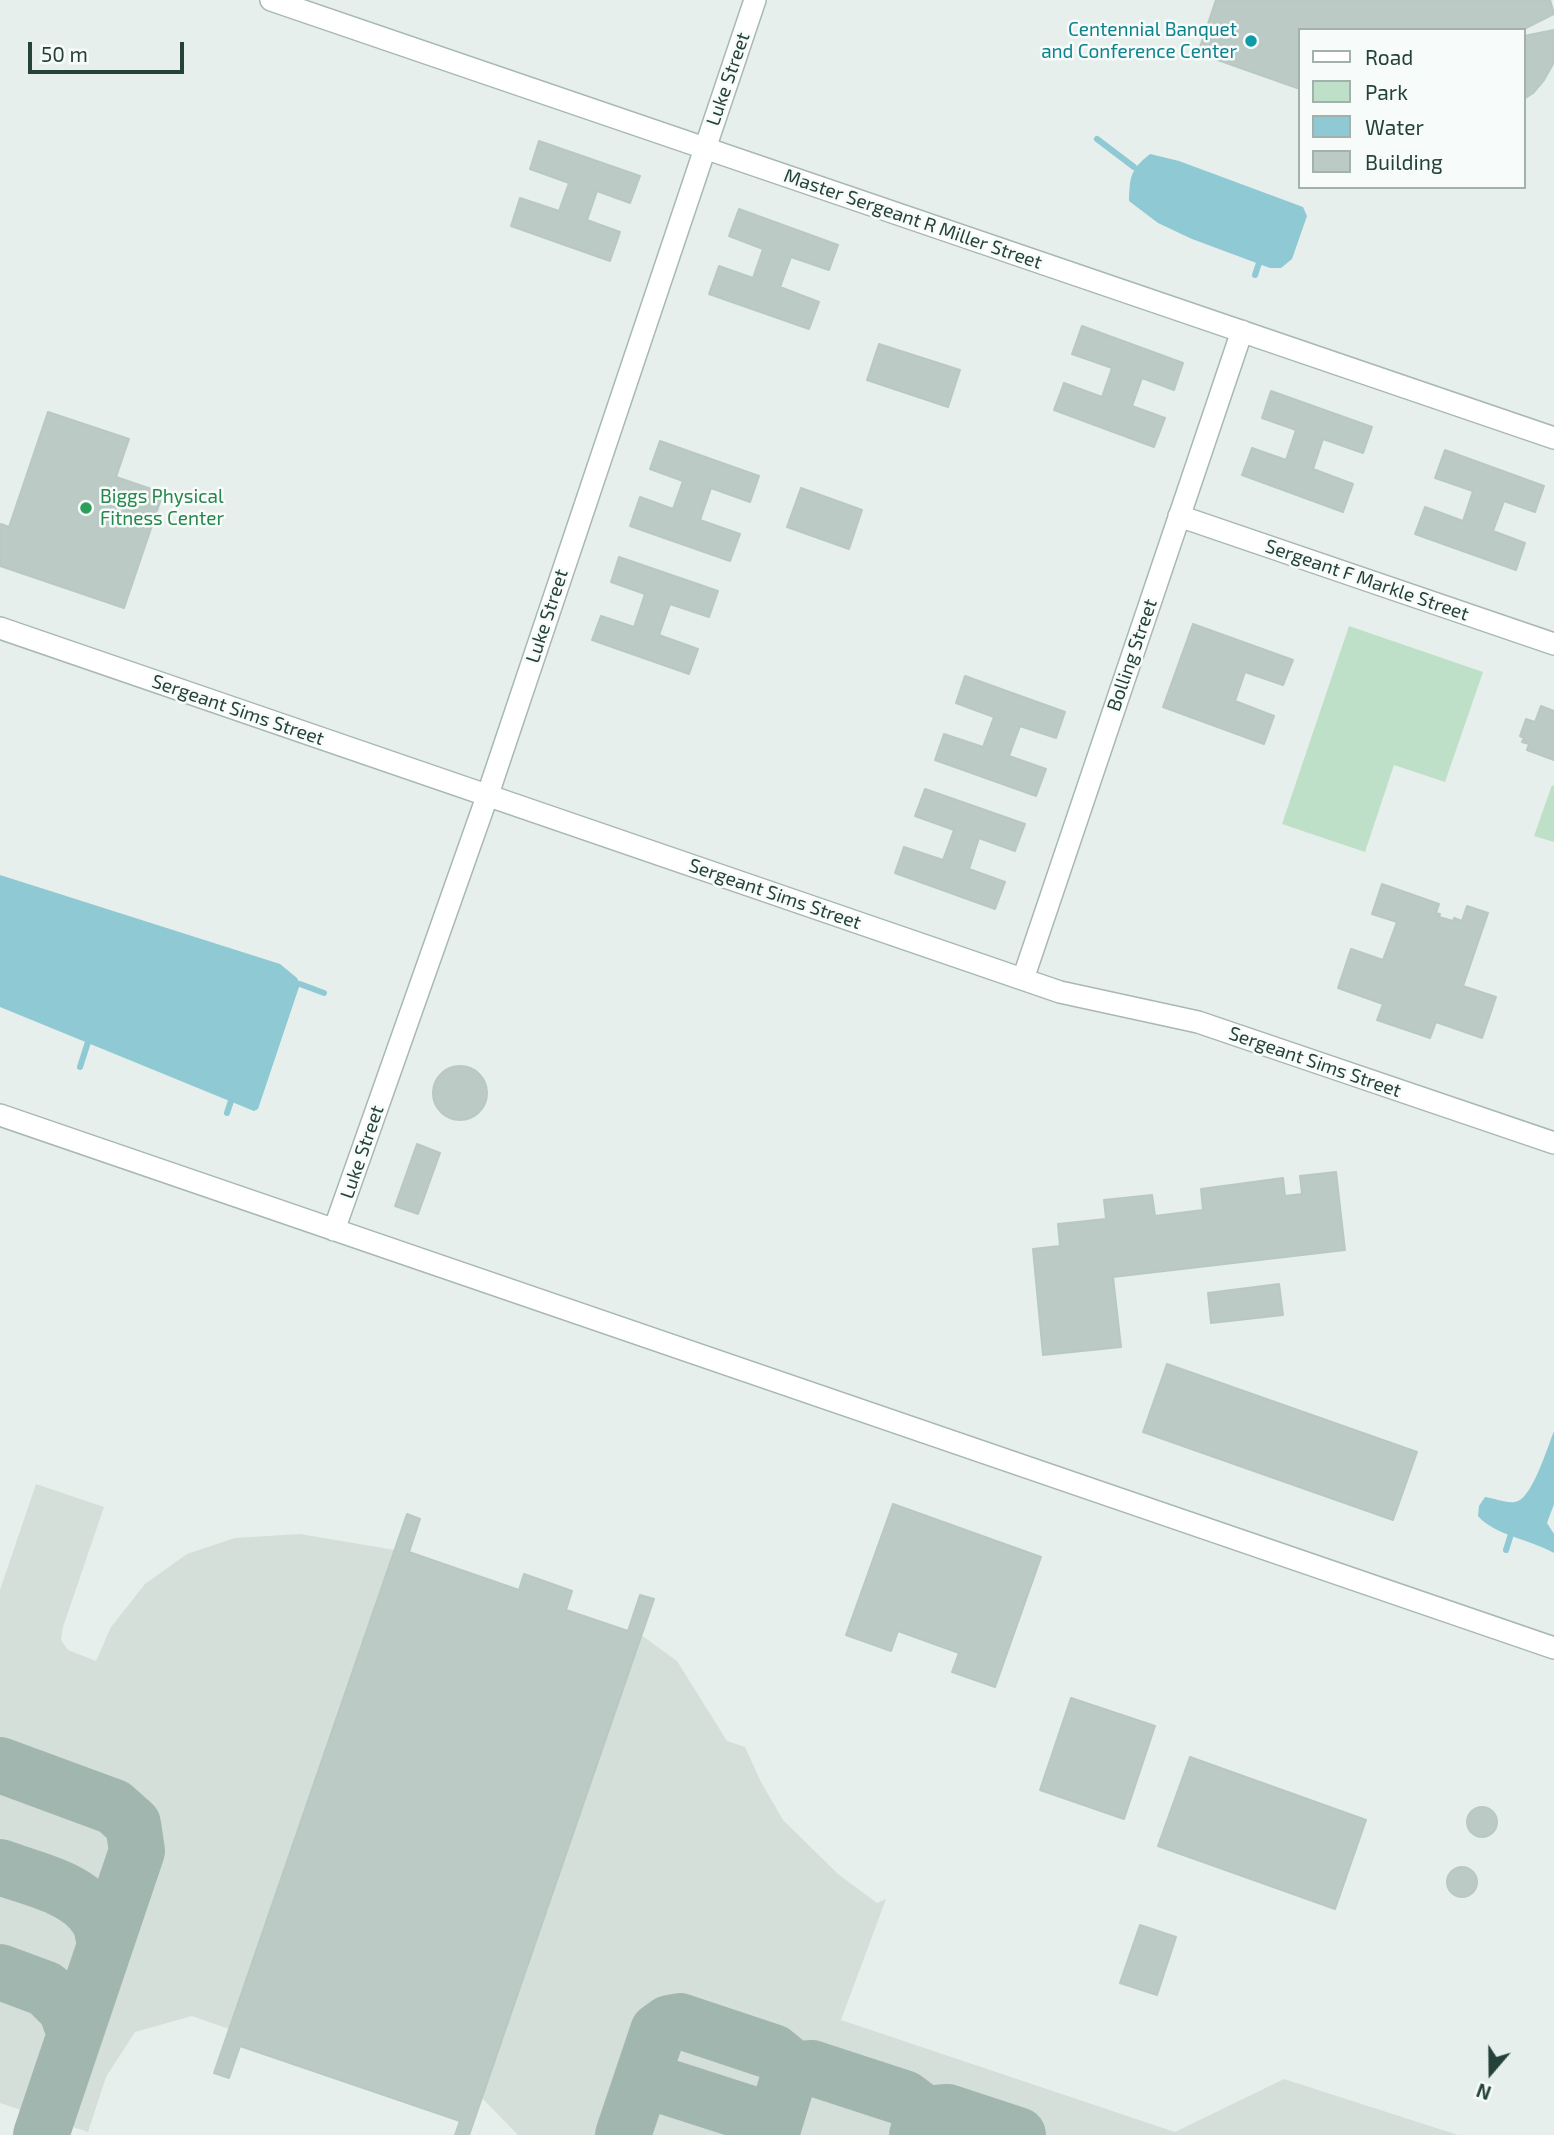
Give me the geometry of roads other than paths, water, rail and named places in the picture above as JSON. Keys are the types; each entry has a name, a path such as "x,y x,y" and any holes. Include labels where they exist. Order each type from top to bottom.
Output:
{"street":[{"name":"Master Sergeant R Miller Street","path":"271,0 1554,438"},
{"name":"Luke Street","path":"334,1230 488,794 755,0"},
{"name":"Bolling Street","path":"1023,979 1242,331"},
{"name":"Sergeant F Markle Street","path":"1179,516 1554,645"},
{"name":"Sergeant Sims Street","path":"0,628 1060,992 1198,1022 1554,1143"},
{"path":"0,1115 1554,1648"}],"water":[{"path":"1150,154 1179,161 1303,207 1307,216 1292,259 1281,268 1270,268 1192,239 1158,223 1129,201 1132,174"},
{"path":"0,875 280,964 297,978 300,984 258,1109 254,1111 0,1007"},
{"path":"1554,1431 1554,1504 1547,1523 1554,1534 1554,1553 1503,1533 1478,1516 1479,1506 1485,1497 1510,1502 1524,1497"}],"waterway":[{"path":"1097,139 1134,167"},
{"path":"1255,275 1259,263"},
{"path":"300,984 324,993"},
{"path":"80,1067 88,1042"},
{"path":"227,1113 231,1101"},
{"path":"1506,1550 1511,1534"}],"place":[{"name":"Centennial Banquet and Conference Center","path":"1251,41"},
{"name":"Biggs Physical Fitness Center","path":"86,508"}]}
